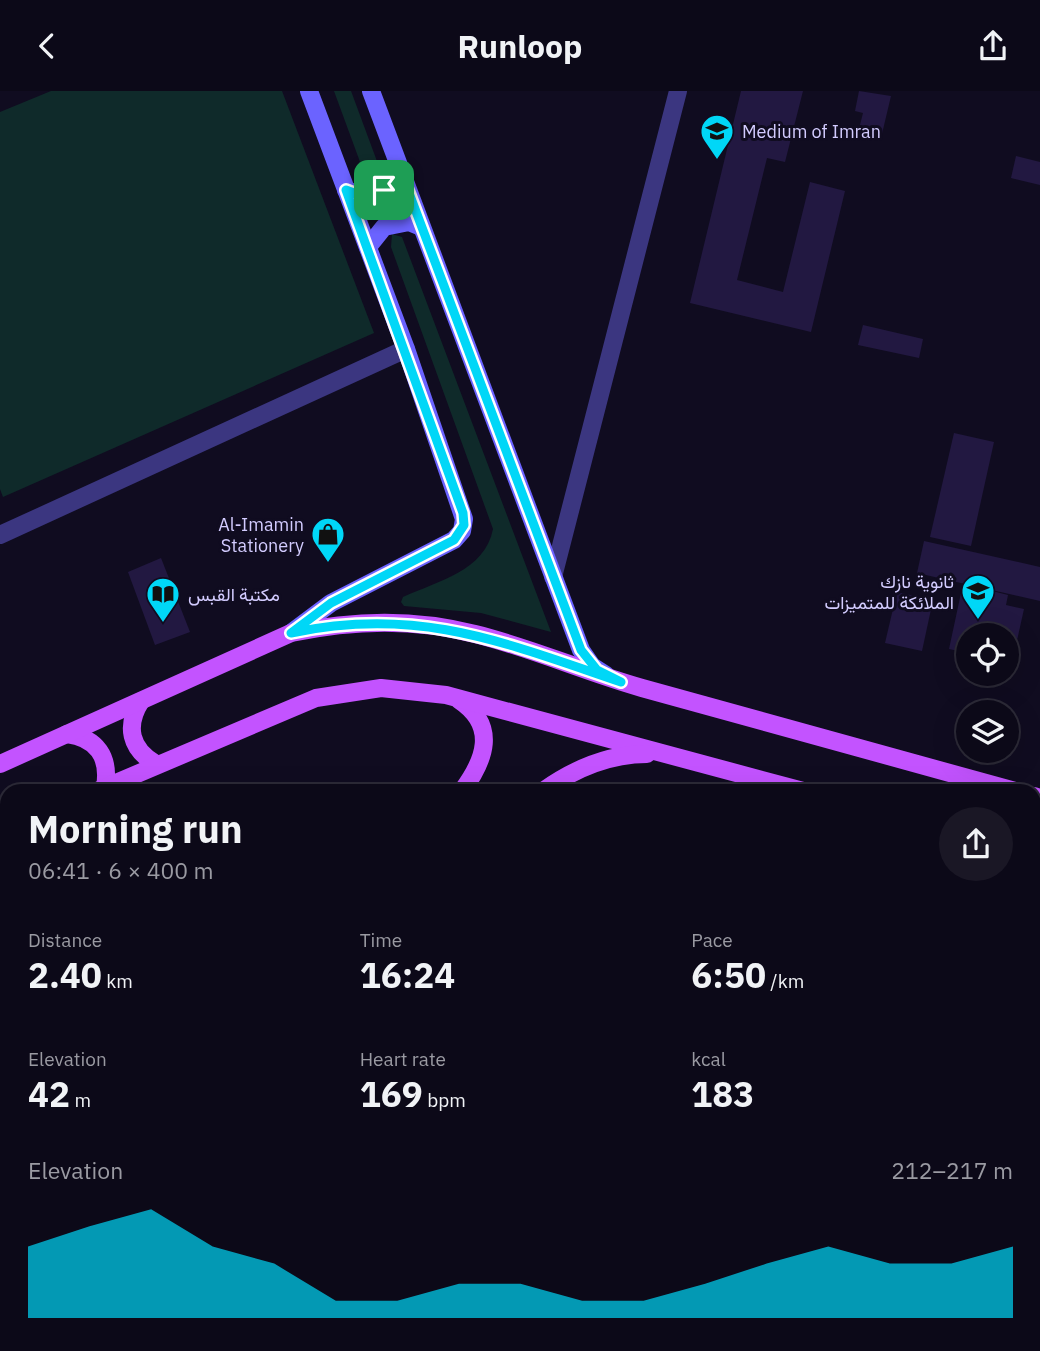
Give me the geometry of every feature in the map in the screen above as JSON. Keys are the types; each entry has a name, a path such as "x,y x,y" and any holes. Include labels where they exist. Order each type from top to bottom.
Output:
{"main road":[{"path":"0,764 291,633 331,603 454,540 462,531 463,513 406,349 309,91"},
{"path":"372,91 583,656 597,670 621,682"},
{"path":"346,190 359,195 384,190 400,169"},
{"path":"368,247 384,227 409,222 421,227"},
{"path":"291,633 372,622 433,626 492,638 621,682 990,784"},
{"path":"112,784 256,721 337,693 403,688 446,695 761,784"},
{"path":"446,695 470,709 483,733 482,761 467,784"},
{"path":"141,701 132,714 130,729 134,744 143,756 156,764"},
{"path":"67,734 82,736 95,744 104,757 108,772 103,784"},
{"path":"553,784 568,774 610,758 639,754 669,756"}],"street":[{"path":"553,577 678,91"},
{"path":"0,535 406,349"}],"green space":[{"path":"51,91 282,91 374,333 3,497 0,489 0,112"},
{"path":"334,91 351,91 378,164 363,170"},
{"path":"392,234 402,237 551,632 481,613 404,606 401,602 403,597 445,580 470,565 488,543 493,529 391,247"}],"building":[{"path":"741,91 803,91 785,162 767,158 737,280 783,292 810,182 845,191 811,332 690,303"},
{"path":"859,91 891,96 881,138 858,133 863,113 855,111"},
{"path":"1016,156 1040,162 1040,185 1011,178"},
{"path":"863,325 923,339 919,358 858,345"},
{"path":"954,433 994,442 971,546 930,537"},
{"path":"924,541 1040,567 1040,601 917,573"},
{"path":"161,558 190,632 155,645 128,572"},
{"path":"988,590 1008,595 1006,605 1024,609 1019,632 1019,623 956,623 956,650 949,649 961,593 986,598"},
{"path":"897,592 933,600 922,651 885,643"}],"place":[{"name":"Medium of Imran","path":"717,161"},
{"name":"Al-Imamin Stationery","path":"328,564"},
{"name":"ثانوية نازك الملائكة للمتميزات","path":"978,621"},
{"name":"مكتبة القبس","path":"163,624"}],"route":[{"path":"400,169 581,650 587,661 597,670 621,682 492,638 433,626 372,622 331,625 291,633 331,603 454,540 464,525 463,513 406,349 346,190 359,195 372,195 384,190 394,181 400,169"}]}
